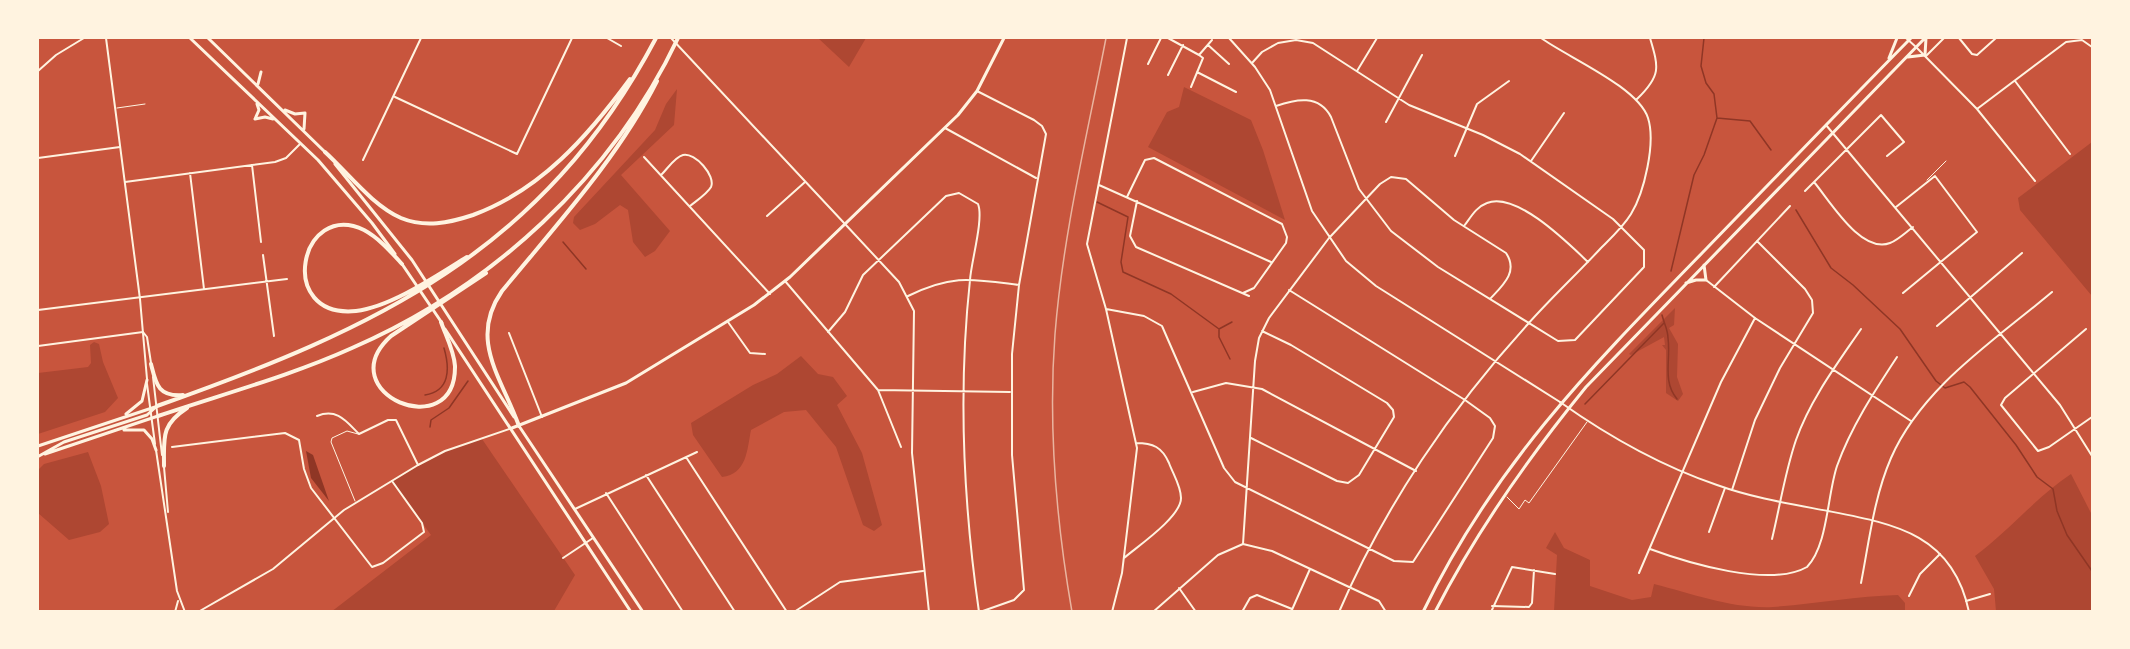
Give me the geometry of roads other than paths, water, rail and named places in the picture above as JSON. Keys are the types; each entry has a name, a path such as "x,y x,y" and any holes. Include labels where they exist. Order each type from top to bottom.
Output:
{"highway":[{"path":"325,152 376,201 400,218 433,224 466,217 534,183 565,157 605,112 656,38"},
{"path":"157,406 287,359 407,298 483,248 535,202 579,154 623,94 656,38"},
{"path":"519,426 489,354 486,334 491,310 502,291 630,128 651,94 678,38"},
{"path":"441,322 454,358 454,374 451,384 439,400 428,406 406,406 391,400 381,388 376,374 376,360 386,342 420,316 453,296 502,258 544,221 589,174 637,110 675,45"},
{"path":"402,264 371,234 358,228 344,226 327,231 314,241 307,254 304,272 306,283 315,297 324,305 341,311 366,309 440,276"},
{"path":"158,416 331,357 420,316"},
{"path":"151,364 160,391 171,396 189,395"},
{"path":"164,466 166,427 173,417 192,404"}],"main road":[{"path":"190,38 301,143 352,199 402,264 631,612"},
{"path":"208,38 325,152 412,260 643,612"},
{"path":"512,428 626,383 770,294 945,128 976,91 1004,38"},
{"path":"1888,61 1897,38"},
{"path":"1423,612 1483,506 1517,455 1560,402 1909,38"},
{"path":"1435,612 1497,505 1569,408 1685,283 1925,38"},
{"path":"1904,60 1916,54 1925,56 1925,38"},
{"path":"261,72 258,80 261,88"},
{"path":"256,101 259,110 255,119 265,117 275,119"},
{"path":"283,110 295,114 305,113 304,131"},
{"path":"1685,283 1706,280 1705,264"},
{"path":"115,419 140,405 145,396 147,380"},
{"path":"38,456 64,442 157,406"},
{"path":"38,446 115,419 151,410"},
{"path":"38,456 158,416"},
{"path":"117,430 144,430 152,439 156,450"}],"street":[{"path":"38,71 56,55 84,38"},
{"path":"106,38 140,299 143,332 141,337 164,507 167,515"},
{"path":"363,160 395,97 421,38"},
{"path":"395,97 517,154 572,38"},
{"path":"608,38 621,46"},
{"path":"671,38 878,259 909,296 915,318 912,453 928,612"},
{"path":"1112,612 1119,590 1124,558 1136,469 1136,443 1106,309 1088,248 1127,38"},
{"path":"1148,64 1161,38"},
{"path":"1168,38 1203,58 1191,87"},
{"path":"1178,43 1182,38"},
{"path":"1228,38 1265,82 1276,106 1306,198 1329,238 1346,261 1376,286 1588,421 1648,455 1682,471 1732,490 1874,520 1915,534 1940,554 1958,579 1969,612"},
{"path":"1357,71 1377,38"},
{"path":"1340,612 1370,549 1416,471 1465,400 1528,323 1621,227 1637,201 1651,144 1648,117 1637,99 1541,38"},
{"path":"1637,99 1653,83 1656,74 1657,64 1650,38"},
{"path":"1909,38 1977,109 2035,181"},
{"path":"1925,56 1944,38"},
{"path":"1959,38 1972,54 1977,55 1996,38"},
{"path":"1199,55 1212,40"},
{"path":"1251,63 1262,52 1278,43 1304,40 1321,47 1398,99 1503,145 1530,161 1621,227 1644,250 1646,261 1641,272 1572,341 1558,341 1410,247 1385,225 1365,199 1347,163 1331,117 1324,108 1305,99 1276,106"},
{"path":"1977,109 2070,40 2082,40 2092,47"},
{"path":"1168,75 1183,45"},
{"path":"1208,45 1229,64"},
{"path":"1386,122 1422,55"},
{"path":"1197,72 1236,92"},
{"path":"1455,156 1480,100 1509,81"},
{"path":"2014,81 2070,154"},
{"path":"828,332 845,312 863,275 949,194 959,193 975,201 979,206 980,215 970,279 962,391 968,529 979,612 1008,602 1023,593 1013,471 1011,392 1018,285 1045,139 1044,128 976,91"},
{"path":"1530,161 1564,113"},
{"path":"1805,191 1881,115 1904,142 1887,156"},
{"path":"1826,125 1913,226 2033,373 2076,428 2092,456"},
{"path":"945,128 1036,178"},
{"path":"125,182 283,159 301,143"},
{"path":"38,158 120,147"},
{"path":"661,175 680,156 686,154 694,157 710,174 712,179 710,188 690,207"},
{"path":"644,157 770,294"},
{"path":"1127,197 1145,160 1154,158 1280,223 1287,240 1254,288 1243,293"},
{"path":"252,165 261,242"},
{"path":"190,173 204,289"},
{"path":"1896,207 1927,180 1935,176 1977,232 1903,293"},
{"path":"1243,544 1256,353 1262,331 1289,290 1329,238 1365,199 1387,179 1401,177 1464,226 1503,250 1511,260 1509,277 1490,299"},
{"path":"767,216 804,182"},
{"path":"1814,182 1865,241 1878,245 1890,243 1913,226"},
{"path":"1099,185 1272,262"},
{"path":"1464,226 1483,205 1497,200 1510,202 1553,231 1588,262"},
{"path":"1137,201 1130,236 1136,247 1249,296"},
{"path":"1714,288 1790,206"},
{"path":"1732,490 1755,420 1794,344 1812,316 1810,297 1795,278 1756,241"},
{"path":"1937,326 2022,254"},
{"path":"263,255 274,336"},
{"path":"38,310 287,279"},
{"path":"909,296 938,282 970,279 1018,285"},
{"path":"1706,280 1755,318 1912,422"},
{"path":"785,281 878,390 901,447"},
{"path":"1106,309 1144,316 1162,326 1227,473 1235,482 1398,563 1415,561 1491,442 1495,435 1494,424 1465,400 1289,290"},
{"path":"1861,583 1888,466 1912,422 1943,384 2052,292"},
{"path":"1639,573 1729,364 1755,318"},
{"path":"728,322 750,352 765,354"},
{"path":"1772,539 1800,431 1833,369 1861,329"},
{"path":"2086,329 2003,399 2002,407 2036,450 2049,447 2092,417"},
{"path":"1251,438 1344,483 1356,479 1393,420 1393,410 1389,405 1291,345 1262,331"},
{"path":"38,346 143,332"},
{"path":"143,332 147,337 157,406 167,515 179,598 185,612"},
{"path":"509,333 542,417"},
{"path":"1650,549 1693,565 1725,571 1792,572 1807,567 1817,553 1843,451 1872,395 1898,357"},
{"path":"1191,393 1226,383 1254,386 1291,402 1416,471"},
{"path":"878,390 1011,392"},
{"path":"317,416 327,413 337,414 359,434 388,420 398,421 418,465"},
{"path":"198,612 273,569 333,518 418,465 445,452 512,428"},
{"path":"172,447 285,433 296,436 301,444 309,483 368,565 378,566 424,532 422,523 392,481"},
{"path":"216,435 217,441"},
{"path":"1124,558 1172,517 1181,500 1180,490 1165,453 1155,445 1136,443"},
{"path":"574,509 697,452"},
{"path":"686,457 787,612"},
{"path":"646,475 735,612"},
{"path":"1709,532 1725,488"},
{"path":"606,493 683,612"},
{"path":"563,558 593,538"},
{"path":"1153,612 1222,552 1243,544 1264,548 1351,588 1378,602 1386,612"},
{"path":"1909,596 1920,574 1940,554"},
{"path":"1491,612 1512,567 1555,574"},
{"path":"1242,612 1250,598 1257,595 1292,610 1310,569"},
{"path":"1492,606 1529,608 1532,603 1534,570"},
{"path":"794,612 840,582 923,571"},
{"path":"1179,588 1196,612"},
{"path":"1966,601 1990,594"},
{"path":"176,612 179,598"},
{"path":"207,612 209,605"},
{"path":"182,606 190,612"}],"lane":[{"path":"115,108 145,104"},
{"path":"1927,180 1946,161"},
{"path":"1507,490 1509,501 1519,509 1525,500 1529,503 1588,421"},
{"path":"356,502 331,442 332,438 347,431 359,434"},
{"path":"1497,505 1509,501"}],"waterway":[{"path":"1704,38 1701,66 1706,83 1714,94 1717,118 1750,121 1771,150"},
{"path":"1671,271 1694,175 1717,118"},
{"path":"1097,202 1128,217 1121,262 1123,272 1171,294 1219,329 1232,322"},
{"path":"1796,210 1831,268 1853,285 1900,329 1936,381 1945,388 1964,382 1970,387 2016,445 2037,477 2053,489 2057,511 2067,535 2092,571"},
{"path":"563,242 586,269"},
{"path":"1662,315 1668,335 1668,378 1672,392 1677,399"},
{"path":"1585,404 1664,323"},
{"path":"1219,330 1219,337 1230,359"},
{"path":"425,395 433,393 444,384 447,371 444,348"},
{"path":"430,427 431,420 449,408 468,381"}],"railway":[{"path":"1072,612 1055,473 1052,404 1055,334 1070,222 1106,38"}]}
